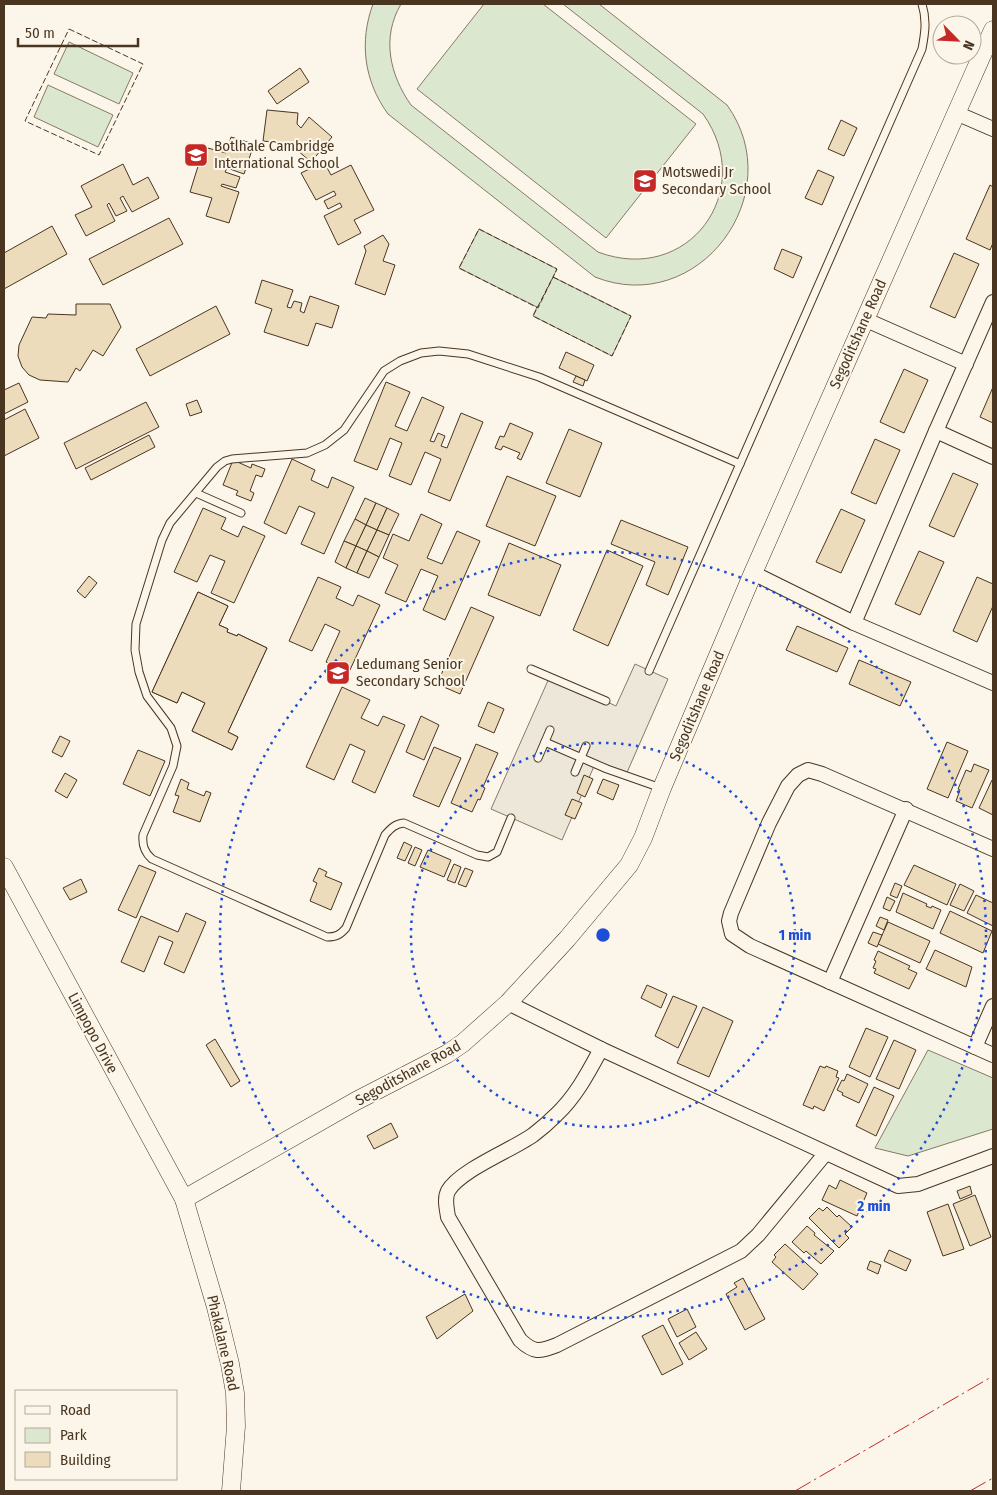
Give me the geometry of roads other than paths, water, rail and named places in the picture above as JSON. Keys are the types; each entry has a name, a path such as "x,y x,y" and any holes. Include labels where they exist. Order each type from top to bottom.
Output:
{"street":[{"name":"Segoditshane Road","path":"184,1199 356,1101 447,1054 463,1043 508,1003 568,940 629,865 640,845 662,788 753,573 993,30"},
{"path":"956,113 993,129"},
{"path":"854,623 993,302"},
{"path":"864,319 966,364"},
{"path":"936,431 993,457"},
{"path":"753,573 854,623 993,684"},
{"path":"993,849 906,809 808,770 798,775 788,786 769,823 729,921 732,934 750,946 993,1055"},
{"path":"830,982 906,809"},
{"name":"Limpopo Drive","path":"4,867 184,1199"},
{"path":"508,1003 601,1049 898,1186 918,1184 993,1156"},
{"path":"975,1047 993,1006"},
{"path":"601,1049 584,1082 556,1115 534,1135 459,1178 447,1192 446,1205 448,1217 520,1340 530,1349 543,1350 557,1345 741,1251 758,1235 826,1154"},
{"name":"Phakalane Road","path":"184,1199 216,1307 236,1393 236,1426 231,1491"}],"lane":[{"path":"649,671 922,49 926,19 922,4"},
{"path":"511,818 497,852 488,857 477,855 404,823 390,828 385,835 346,928 333,937 152,859 146,853 142,844 143,835 174,766 177,746 171,728 147,696 139,672 135,650 136,624 162,540 170,523 217,467 225,461 307,452 325,445 344,430 384,371 400,361 421,353 438,351 468,354 539,377 740,464"},
{"path":"196,492 241,513"},
{"path":"532,669 606,701"},
{"path":"538,758 550,730"},
{"path":"545,742 606,769 662,788"},
{"path":"575,772 586,746"}],"place":[{"name":"Botlhale Cambridge International School","path":"196,155"},
{"name":"Motswedi Jr Secondary School","path":"645,181"},
{"name":"Ledumang Senior Secondary School","path":"338,673"}]}
